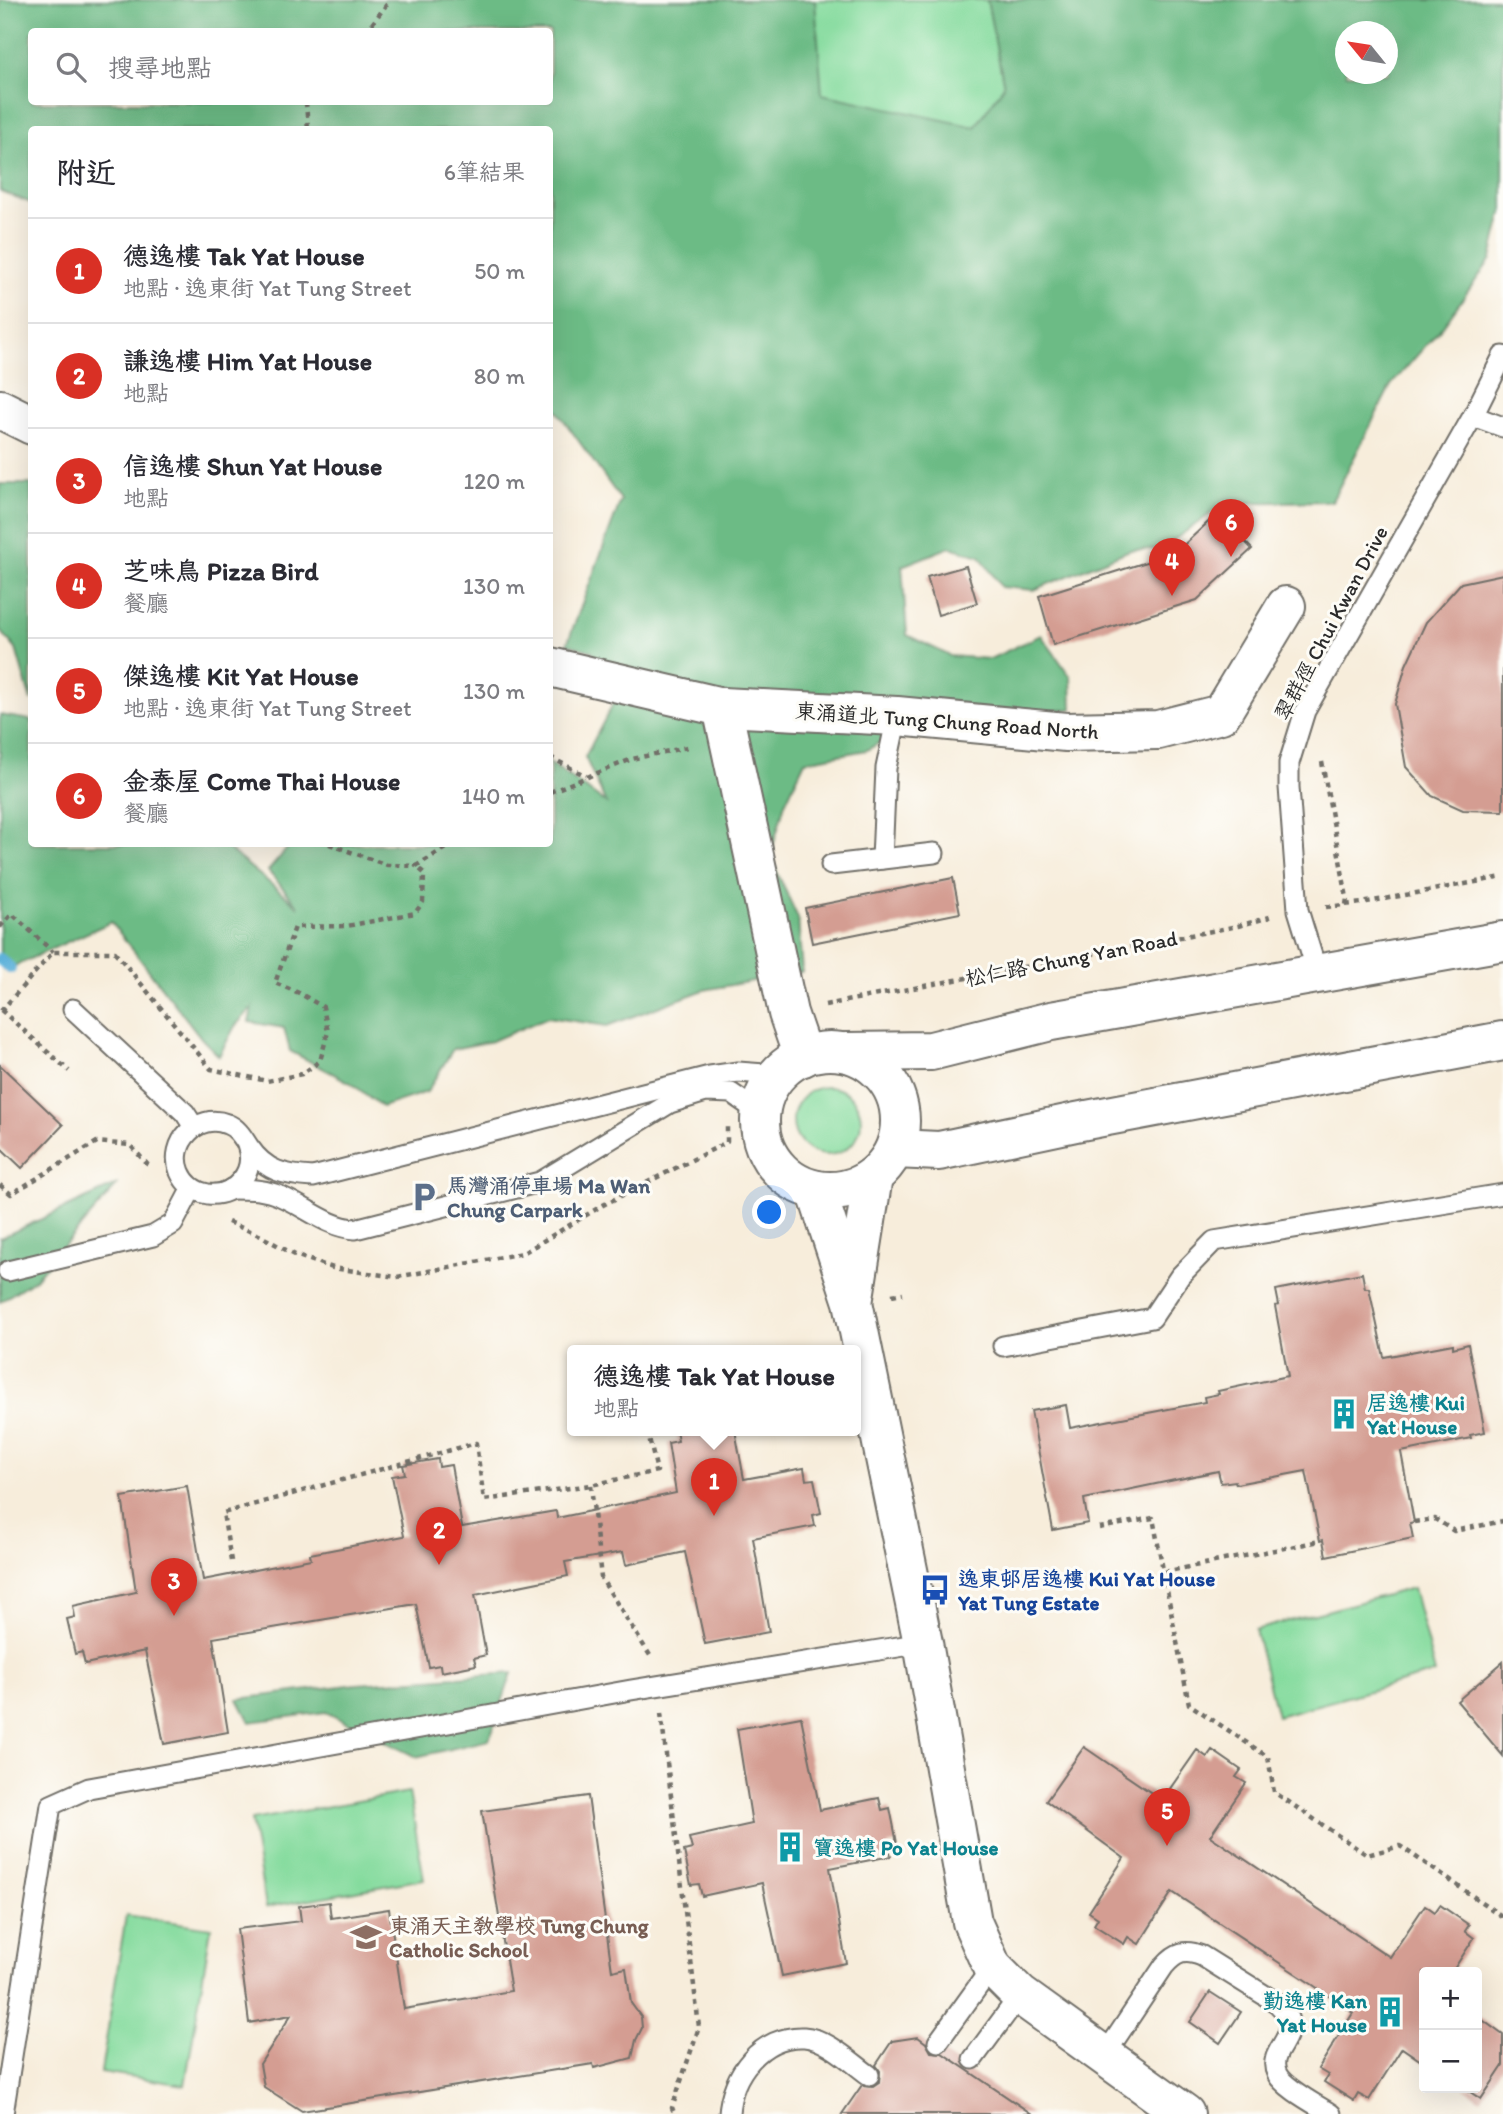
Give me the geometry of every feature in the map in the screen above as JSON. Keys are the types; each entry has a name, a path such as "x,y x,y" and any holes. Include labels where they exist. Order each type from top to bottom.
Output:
{"street":[{"path":"0,410 28,423"},
{"name":"東涌道北 Tung Chung Road North","path":"553,668 722,707 897,716 1066,732 1158,730 1221,714 1286,607"},
{"path":"722,707 788,1013 790,1066"},
{"path":"1503,941 1051,1021 931,1051 828,1050 790,1066 766,1093 746,1103 768,1154 780,1171 797,1183 816,1191 837,1192 858,1186 884,1163 939,1150 1503,1041"},
{"path":"847,1052 870,1062 887,1079 899,1101 901,1125 884,1163 853,1302"},
{"path":"816,1191 853,1302 923,1643 972,1922 992,1967 1020,1995 1185,2114"}],"lane":[{"name":"翠群徑 Chui Kwan Drive","path":"1318,975 1298,910 1289,787 1289,763 1296,736 1305,711 1473,416 1503,356"},
{"path":"1473,416 1503,427"},
{"path":"883,859 886,768 897,716"},
{"path":"831,865 934,853"},
{"path":"73,1009 185,1113 194,1126"},
{"path":"247,1145 249,1164 246,1176 231,1189 216,1195 203,1194 192,1188 178,1168 179,1145 185,1135 194,1126 217,1121 238,1131 265,1164 284,1175 313,1177 710,1076 790,1066"},
{"path":"231,1189 255,1189 275,1194 340,1228 355,1229 540,1182 670,1103 706,1092 746,1103"},
{"path":"8,1271 153,1236 173,1224 192,1188"},
{"path":"1003,1346 1152,1318 1180,1276 1214,1241 1503,1194"},
{"path":"3,2114 51,1805 89,1788 658,1686 923,1643"},
{"path":"1104,2056 1168,1961 1184,1951 1193,1952 1278,2003 1285,2010 1291,2020 1276,2058 1276,2073 1287,2085 1331,2114"},
{"path":"937,2042 992,1967"},
{"path":"973,2059 1020,1995"},
{"path":"729,2114 730,2096 741,2072 758,2052 778,2041 805,2037 826,2045 869,2075"}],"path":[{"path":"369,28 390,0"},
{"path":"306,105 308,126"},
{"path":"685,736 699,754"},
{"path":"553,791 632,759 693,746"},
{"path":"1321,757 1347,898 1346,905"},
{"path":"553,759 587,777"},
{"path":"337,847 387,866 416,866 447,847"},
{"path":"0,927 12,914 53,952 116,952 211,1069 267,1081 302,1074 320,1061 328,1032 323,1007 299,993 275,984 295,927 347,926 415,913 423,902 424,873 416,866"},
{"name":"松仁路 Chung Yan Road","path":"788,1013 1238,926 1298,910 1346,905 1503,877"},
{"path":"53,952 1,1010 69,1071"},
{"path":"727,1142 728,1101 746,1103"},
{"path":"231,1561 223,1513 476,1443 484,1500 590,1485 657,1471 648,1436"},
{"path":"590,1485 601,1578 656,1666 699,2027 672,2108 675,2114"},
{"path":"1099,1528 1153,1518 1189,1703 1268,1757 1274,1792 1367,1855 1400,1846 1503,1917"},
{"path":"1414,1522 1435,1518 1454,1531 1503,1521"},
{"path":"1164,1572 1320,1541"}],"green space":[{"path":"0,0 815,0 822,94 975,127 1004,86 987,0 1503,0 1503,209 1491,259 1443,326 1391,385 1332,501 1226,503 1161,549 1130,550 1034,590 1001,587 980,556 950,547 902,566 907,635 950,656 990,659 1041,635 1071,677 1072,709 1004,718 922,718 867,750 805,761 785,803 770,857 798,918 802,972 704,990 607,1026 548,1017 492,1041 453,1049 427,1092 382,1107 351,1083 290,1051 284,1028 249,1022 252,1008 235,1026 219,1056 202,1039 111,922 10,968 0,959 0,715 28,720 28,847 226,847 299,907 268,871 288,847 553,847 553,765 606,803 585,757 614,702 592,651 567,644 621,500 553,405 553,126 28,126 28,202 0,191"},
{"path":"806,0 987,0 1004,86 975,127 811,104"},
{"path":"0,484 28,484 28,691 16,649 0,630"},
{"path":"827,1087 840,1090 851,1097 858,1108 861,1121 858,1134 851,1145 840,1152 827,1155 814,1152 803,1145 796,1134 793,1121 796,1108 803,1097 814,1090"},
{"path":"118,1184 35,1279 0,1302 0,1238"},
{"path":"1413,1588 1435,1673 1277,1716 1255,1630"},
{"path":"512,1673 489,1740 416,1757 326,1712 250,1722 238,1699 357,1684"},
{"path":"409,1792 424,1879 266,1907 251,1820"},
{"path":"126,1915 211,1928 185,2085 101,2072"}],"building":[{"path":"1218,513 1252,549 1197,600 1053,645 1039,596 1175,553"},
{"path":"966,566 977,603 938,615 927,577"},
{"path":"1503,574 1503,811 1463,810 1432,796 1406,767 1395,704 1406,665 1426,622 1461,583"},
{"path":"953,878 960,913 812,943 805,908"},
{"path":"0,1065 63,1125 22,1168 0,1147"},
{"name":"居逸樓 Kui Yat House","path":"1362,1273 1365,1288 1369,1288 1384,1357 1453,1344 1453,1348 1468,1344 1485,1432 1470,1435 1471,1438 1401,1452 1414,1522 1410,1523 1413,1538 1326,1556 1323,1540 1320,1541 1306,1471 1236,1484 1235,1481 1221,1483 1218,1471 1084,1499 1088,1523 1053,1530 1031,1411 1066,1405 1070,1428 1205,1402 1204,1397 1219,1394 1218,1391 1288,1376 1275,1306 1279,1305 1276,1290"},
{"path":"677,1436 736,1436 744,1479 804,1468 806,1480 814,1479 821,1513 813,1515 815,1526 753,1538 769,1632 705,1644 685,1552 626,1565 623,1552 565,1562 568,1576 475,1595 486,1655 474,1658 476,1665 441,1672 440,1665 429,1667 416,1604 213,1638 228,1732 164,1744 145,1651 85,1664 82,1652 75,1654 67,1619 75,1617 73,1606 136,1592 122,1497 187,1486 203,1580 311,1559 310,1554 404,1536 392,1476 405,1474 403,1465 438,1459 439,1467 451,1465 462,1527 556,1511 557,1518 676,1493 668,1443 678,1441"},
{"path":"1503,1662 1503,1756 1457,1701"},
{"name":"寶逸樓 Po Yat House","path":"801,1717 820,1810 879,1798 882,1810 890,1808 897,1843 888,1845 891,1856 830,1868 846,1963 782,1976 762,1883 702,1896 699,1884 691,1885 684,1851 692,1849 689,1838 752,1824 737,1729"},
{"path":"1084,1747 1162,1800 1197,1750 1207,1757 1212,1750 1241,1770 1236,1777 1246,1783 1210,1836 1390,1957 1425,1905 1435,1912 1440,1905 1469,1925 1465,1931 1474,1938 1455,1967 1419,1967 1419,2060 1402,2048 1369,2100 1358,2094 1354,2101 1324,2082 1328,2075 1318,2069 1353,2013 1313,1985 1172,1892 1139,1944 1128,1937 1124,1944 1094,1925 1098,1918 1089,1912 1124,1858 1046,1801"},
{"path":"588,1796 612,1971 626,1968 631,2003 641,2017 642,2028 632,2058 594,2068 593,2064 302,2111 264,2087 260,2064 291,2015 249,2023 237,1929 301,1921 299,1906 329,1902 331,1918 389,1909 404,2009 511,1991 482,1811"},
{"path":"1210,1992 1241,2012 1220,2043 1190,2022"},
{"path":"1482,2020 1503,2035 1503,2066 1481,2099 1472,2093 1482,2093"},
{"path":"918,2037 926,2043 931,2052 942,2053 1032,2114 842,2114 862,2085 873,2086 879,2082 880,2071 876,2065 892,2041"}],"waterway":[{"path":"0,959 10,968"}],"place":[{"name":"金泰屋 Come Thai House","path":"1231,557"},
{"name":"芝味鳥 Pizza Bird","path":"1172,596"},
{"name":"馬灣涌停車場 Ma Wan Chung Carpark","path":"424,1197"},
{"name":"居逸樓 Kui Yat House","path":"1344,1414"},
{"name":"德逸樓 Tak Yat House","path":"714,1516"},
{"name":"謙逸樓 Him Yat House","path":"439,1565"},
{"name":"逸東邨居逸樓 Kui Yat House Yat Tung Estate","path":"935,1590"},
{"name":"信逸樓 Shun Yat House","path":"174,1616"},
{"name":"傑逸樓 Kit Yat House","path":"1167,1846"},
{"name":"寶逸樓 Po Yat House","path":"790,1847"},
{"name":"東涌天主教學校 Tung Chung Catholic School","path":"366,1937"},
{"name":"勤逸樓 Kan Yat House","path":"1390,2012"}]}
